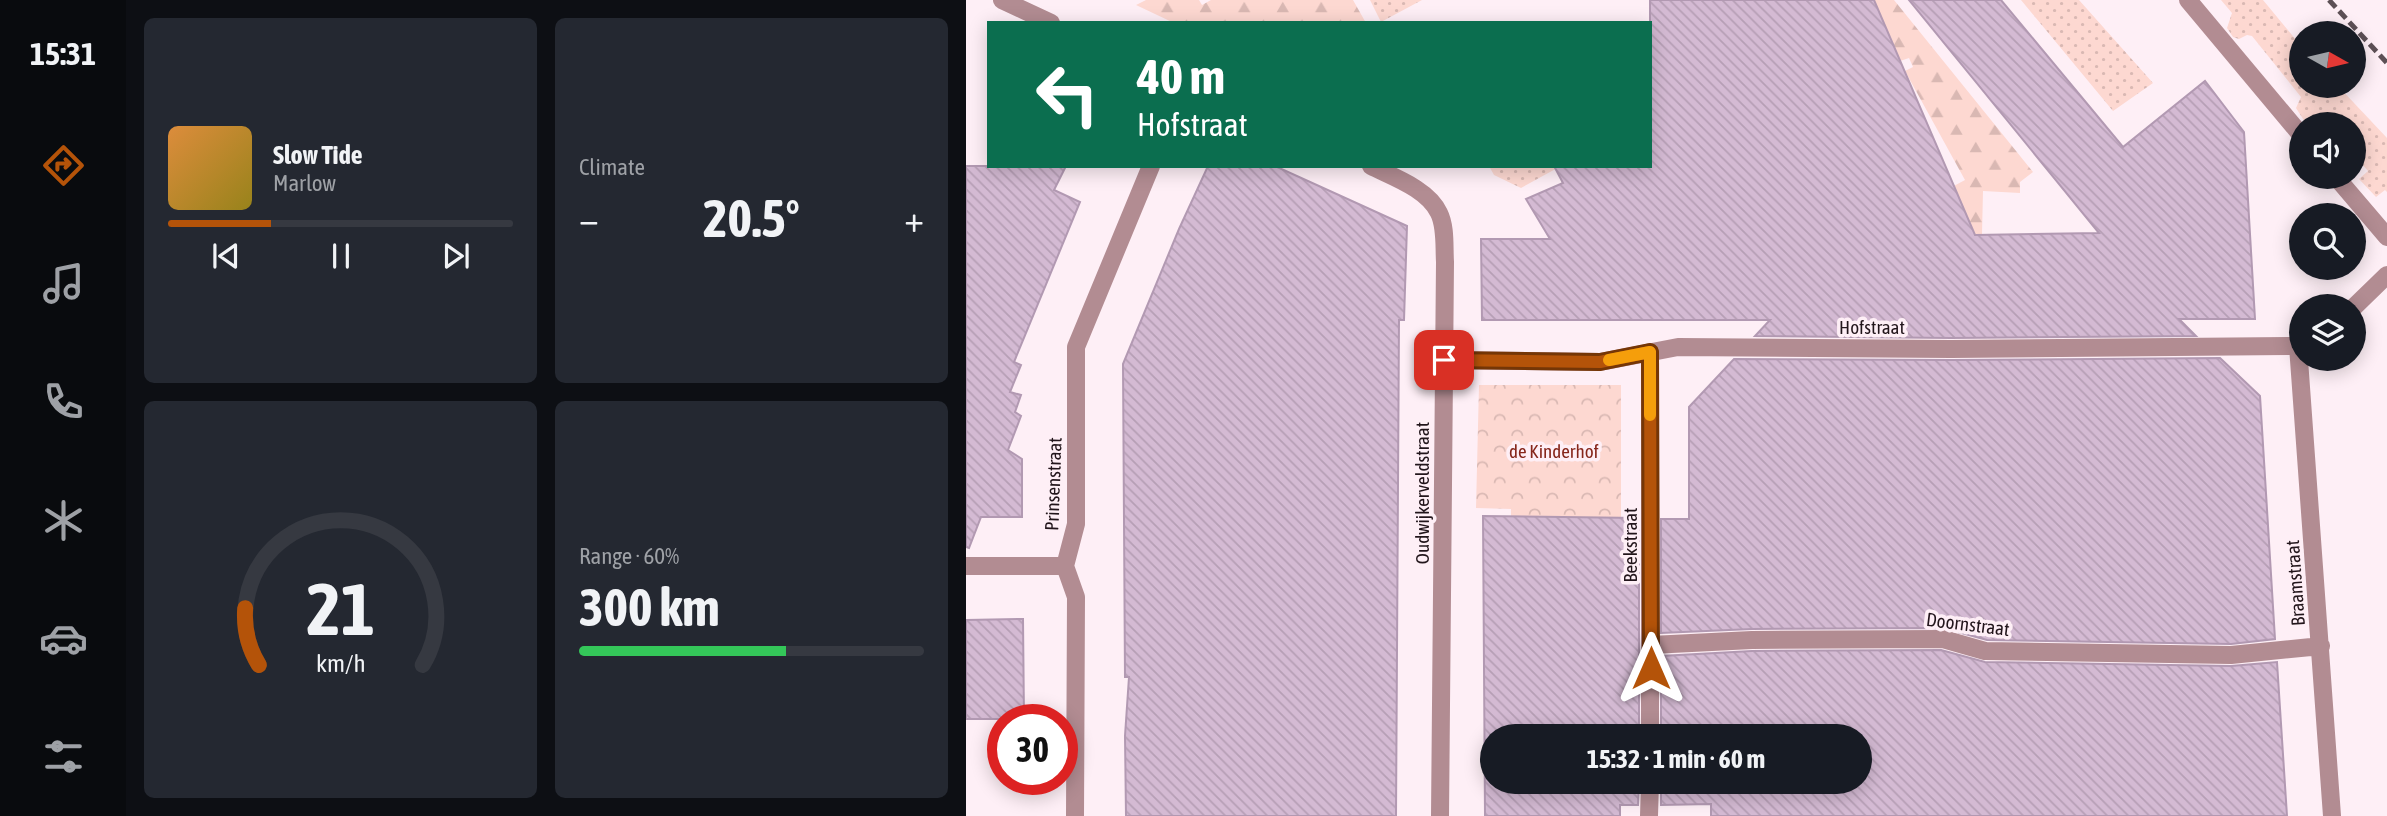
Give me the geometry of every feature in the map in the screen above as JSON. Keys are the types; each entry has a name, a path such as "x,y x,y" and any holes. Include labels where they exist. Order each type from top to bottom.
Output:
{"street":[{"path":"1002,0 1047,21"},
{"path":"2188,0 2289,121"},
{"name":"Prinsenstraat","path":"1065,566 1076,524 1076,347 1150,168"},
{"name":"Oudwijkerveldstraat","path":"1375,168 1426,197 1439,212 1444,233 1440,816"},
{"path":"2346,189 2387,237"},
{"path":"2366,295 2387,275"},
{"name":"Hofstraat","path":"1444,360 1600,362 1678,347 1951,349 2289,345"},
{"name":"Beekstraat","path":"1650,352 1650,724"},
{"name":"Braamstraat","path":"2302,371 2332,816"},
{"path":"966,566 1065,566 1076,597 1074,816"},
{"name":"Doornstraat","path":"1651,645 1752,640 1942,639 1985,651 2231,655 2321,646"},
{"path":"1649,816 1650,794"}],"green space":[{"path":"1146,0 1199,0 1202,5 1211,0 1353,0 1365,21 1170,21 1136,5"},
{"path":"1370,0 1422,0 1383,21"},
{"path":"1875,0 1894,0 2033,172 2020,182 2020,193 1983,191 1982,234 1862,235 1965,180 1905,71 1913,67 1909,58 1900,61 1869,4"},
{"path":"2021,0 2079,0 2153,83 2113,111"},
{"path":"2221,0 2263,0 2289,31 2289,82 2252,36 2239,39 2233,37 2227,28 2232,13"},
{"path":"2301,98 2349,98 2362,112 2299,112 2296,108"},
{"path":"2366,116 2387,138 2387,192 2385,190 2376,197 2366,186"},
{"path":"1490,168 1557,168 1521,188 1494,175"},
{"name":"de Kinderhof","path":"1479,385 1621,385 1621,518 1511,516 1511,509 1476,508"}],"building":[{"path":"1650,0 1874,0 1975,235 2099,233 1909,0 2001,0 2123,147 2205,81 2244,132 2255,319 2179,319 2196,336 1951,338 1755,336 1770,320 1482,320 1481,239 1550,239 1526,199 1563,183 1555,168 1652,168"},
{"path":"966,166 1065,168 1054,190 1080,202 1014,362 1021,365 1010,392 1021,395 1015,412 1021,416 1008,450 1022,459 1022,517 981,517 969,548 966,547"},
{"path":"1207,168 1279,168 1407,226 1404,320 1399,320 1396,816 1126,816 1125,736 1129,677 1125,677 1123,364"},
{"path":"2220,358 2260,396 2275,639 2231,644 1987,640 1943,628 1752,629 1661,633 1661,519 1689,519 1689,407 1734,359"},
{"path":"1483,516 1639,518 1639,724 1484,724"},
{"path":"1023,619 1024,704 987,704 987,719 966,719 966,620"},
{"path":"1941,650 1985,662 2231,666 2277,662 2287,816 1711,816 1711,804 1661,805 1661,794 1872,794 1872,724 1661,724 1661,656 1752,651"},
{"path":"1485,794 1638,794 1638,805 1620,805 1620,816 1485,816"}],"railway":[{"path":"2329,0 2387,63"}],"slow traffic":[{"path":"1609,360 1650,352 1650,415"}],"route":[{"path":"1444,360 1600,362 1650,352 1651,668"}]}
